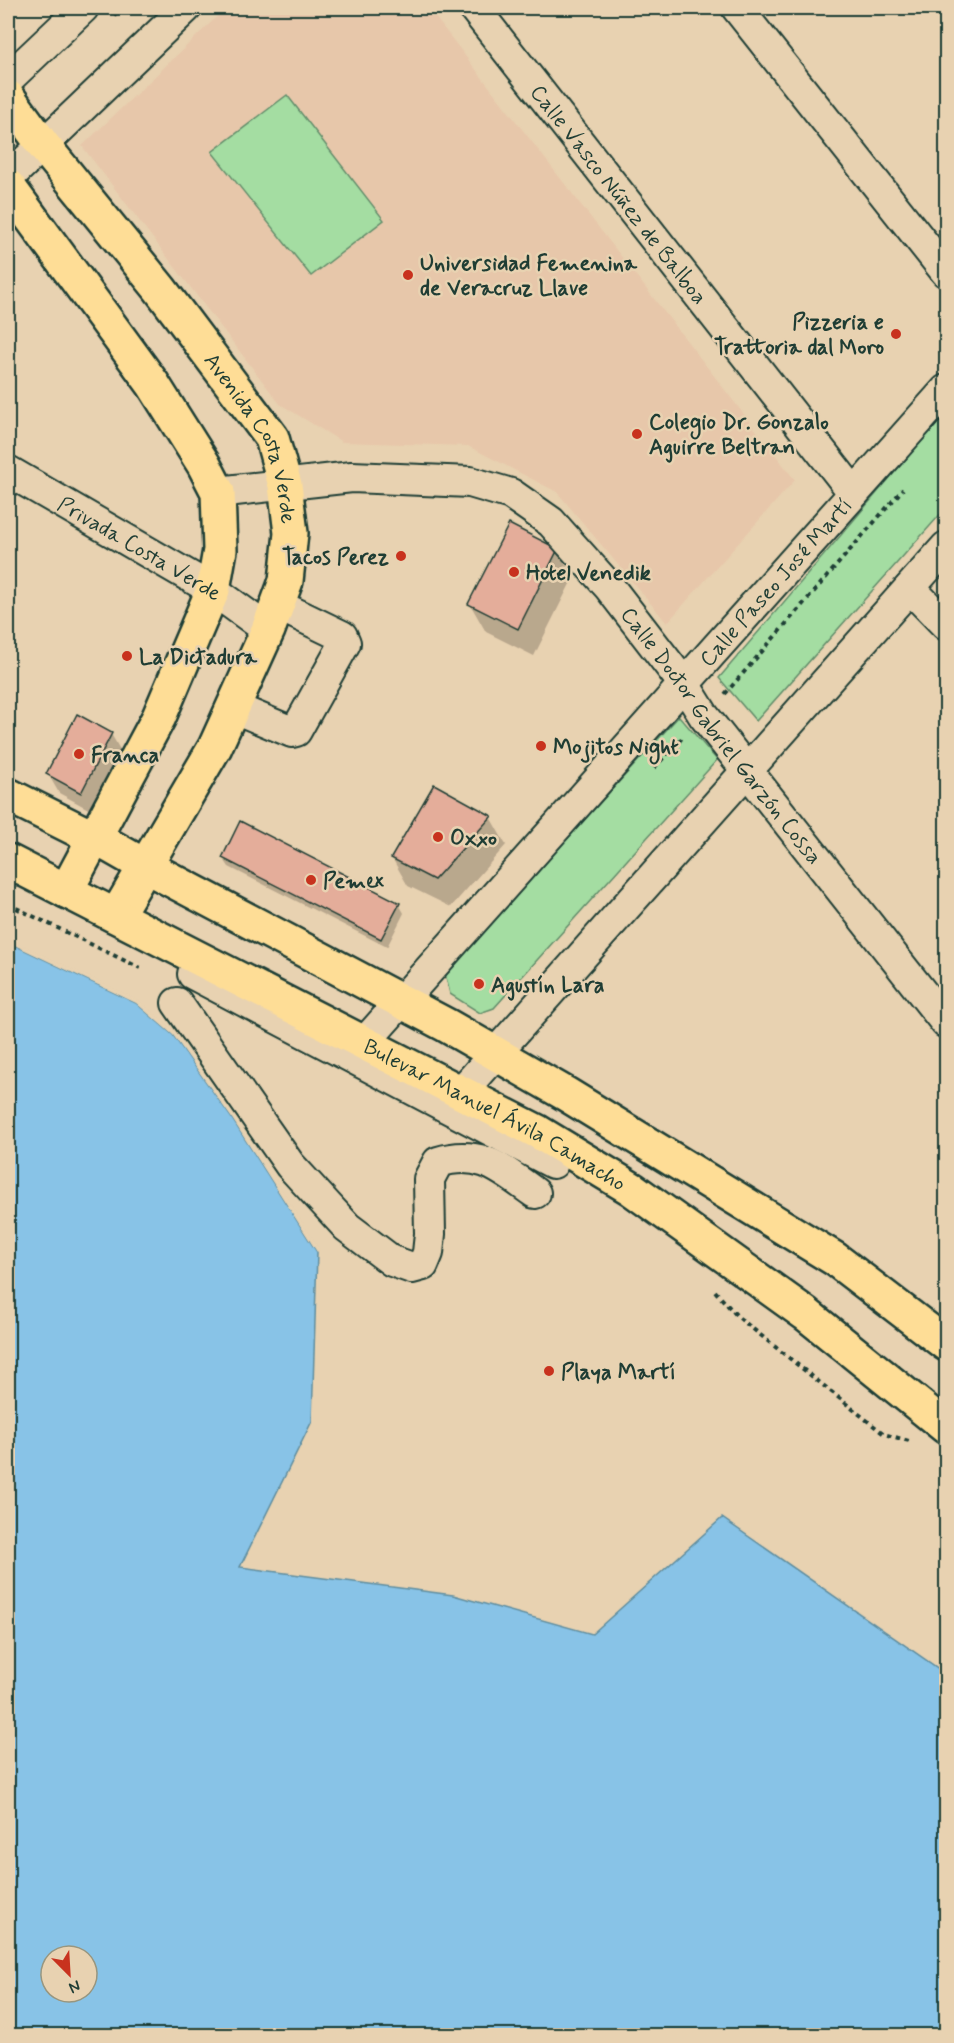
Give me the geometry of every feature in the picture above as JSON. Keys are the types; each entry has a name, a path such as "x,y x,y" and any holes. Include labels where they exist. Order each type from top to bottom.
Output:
{"main road":[{"name":"Avenida Costa Verde","path":"8,97 43,145 160,289 272,438 285,485 291,533 286,581 273,617 214,747 116,916"},
{"path":"8,186 153,384 204,465 218,492 220,550 213,590 159,717 66,891"},
{"path":"8,795 94,838 401,1001 585,1105 835,1258 946,1344"},
{"name":"Bulevar Manuel Ávila Camacho","path":"8,861 538,1132 632,1189 806,1314 946,1427"}],"street":[{"path":"8,79 83,8"},
{"path":"8,178 186,8"},
{"name":"Calle Vasco Núñez de Balboa","path":"474,8 854,493"},
{"path":"737,8 946,272"},
{"name":"Calle Paseo José Martí","path":"364,1043 946,390"},
{"name":"Privada Costa Verde","path":"8,471 213,590 273,617 342,636 345,643 296,731 292,732 232,707"},
{"name":"Calle Doctor Gabriel Garzón Cossa","path":"218,492 352,477 470,482 511,494 551,522 610,588 684,684 704,716 946,1023"},
{"path":"461,1092 946,547"},
{"path":"910,588 946,625"},
{"path":"193,974 553,1163"},
{"path":"177,1003 290,1165 346,1227 392,1261 412,1268 423,1264 428,1253 430,1234 429,1179 438,1162 454,1157 471,1157 500,1168 535,1193"}],"shaded area":[{"name":"Universidad Femenina de Veracruz Llave","path":"226,8 428,8 795,480 667,623 557,492 468,446 342,442 280,404 82,146"}],"green space":[{"path":"287,95 384,220 311,276 212,152"},
{"path":"946,412 946,508 756,721 719,678"},
{"path":"679,716 717,760 494,1008 480,1013 450,994 445,973"}],"water":[{"path":"8,942 136,1003 173,1035 231,1117 317,1252 312,1421 240,1567 453,1595 592,1634 722,1518 946,1674 946,2035 8,2035"}],"pier":[{"path":"8,939 138,1001 175,1033 234,1115 319,1250 317,1252 231,1117 173,1035 136,1003 8,942"}],"building":[{"path":"509,524 558,549 518,629 468,604"},
{"name":"Franca","path":"77,714 112,733 81,793 46,774"},
{"name":"Oxxo","path":"434,784 492,816 434,880 391,858"},
{"name":"Pemex","path":"240,821 400,903 381,939 222,858"}],"place":[{"name":"Universidad Femenina de Veracruz Llave","path":"408,275"},
{"name":"Pizzeria e Trattoria dal Moro","path":"896,334"},
{"name":"Colegio Dr. Gonzalo Aguirre Beltran","path":"637,434"},
{"name":"Tacos Perez","path":"401,556"},
{"name":"Hotel Venedik","path":"514,572"},
{"name":"La Dictadura","path":"127,656"},
{"name":"Mojitos Night","path":"541,746"},
{"name":"Franca","path":"79,754"},
{"name":"Oxxo","path":"438,837"},
{"name":"Pemex","path":"311,880"},
{"name":"Agustín Lara","path":"479,984"},
{"name":"Playa Martí","path":"549,1371"}]}
